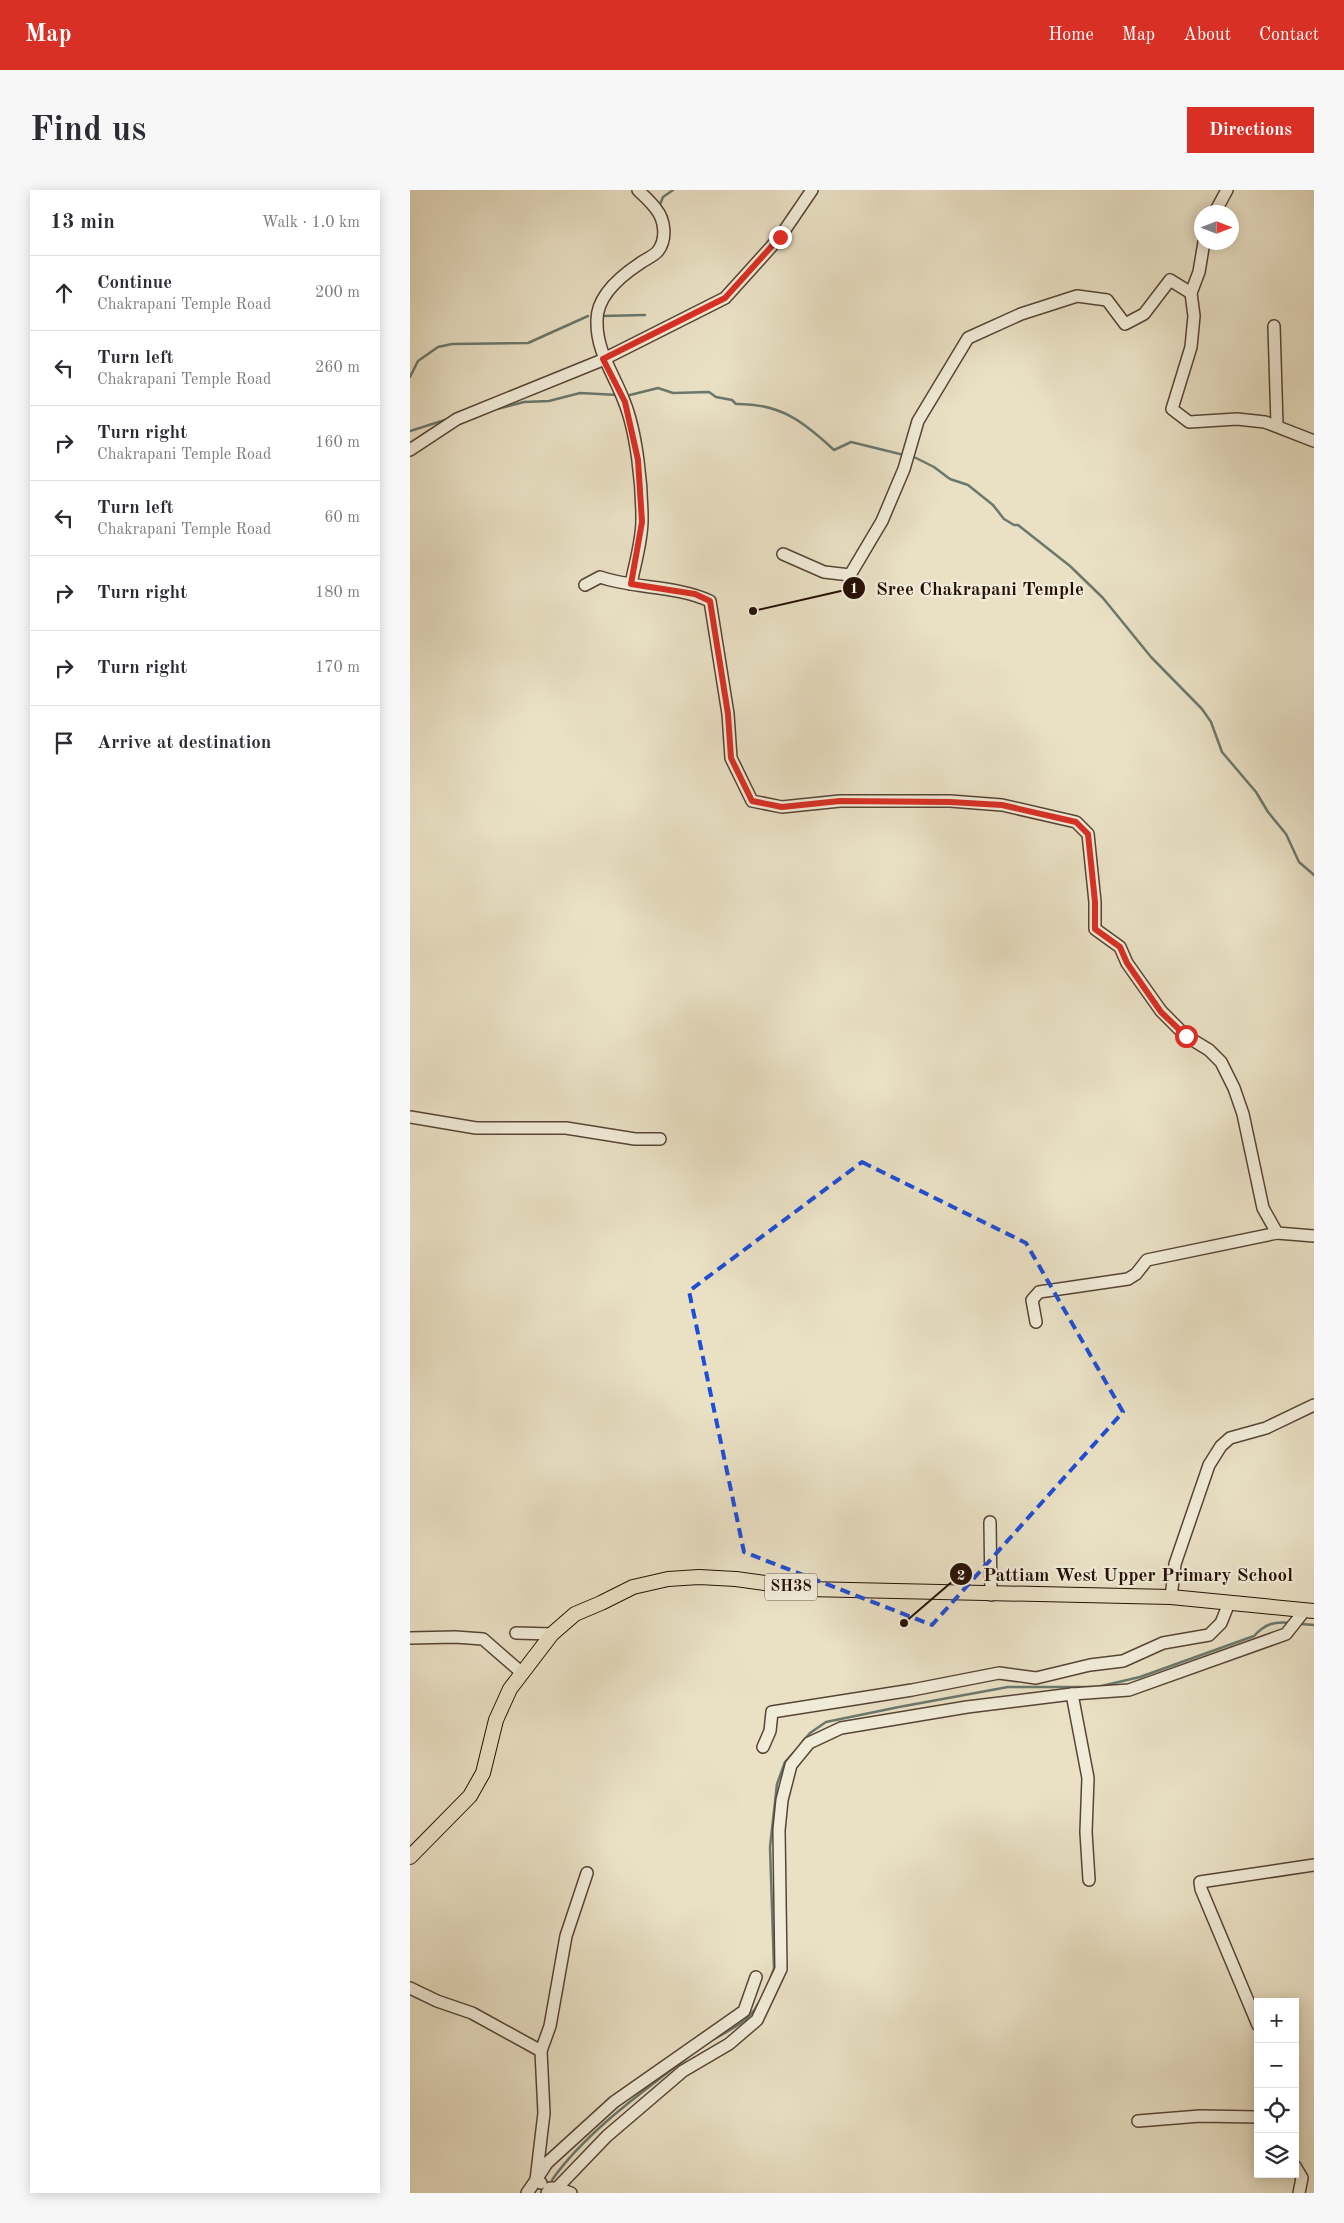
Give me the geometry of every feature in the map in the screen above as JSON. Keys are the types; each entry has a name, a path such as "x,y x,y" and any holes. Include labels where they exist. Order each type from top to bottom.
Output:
{"main road":[{"name":"SH38","path":"410,1856 470,1796 483,1773 496,1720 510,1689 552,1634 574,1614 633,1587 668,1580 699,1577 807,1590 1171,1598 1309,1610"}],"street":[{"path":"631,584 642,522 638,460 625,402 603,359 597,336 597,316 604,298 627,272 658,252 664,238 664,222 638,190"},
{"path":"410,450 457,419 603,359 725,298 780,237 812,190"},
{"path":"1218,205 1226,190"},
{"path":"1203,250 1199,272 1191,293 1194,316 1191,347 1172,409 1189,422 1237,419 1277,425 1290,434 1314,441"},
{"path":"784,554 824,572 850,575 882,521 904,469 918,421 968,338 1021,314 1077,296 1107,300 1125,324 1144,314 1170,280 1191,293"},
{"path":"1274,326 1277,425"},
{"path":"585,585 600,578 616,583 695,594 710,601 728,714 731,758 752,801 782,807 840,801 950,802 1002,805 1076,822 1088,834 1095,902 1095,929 1120,947 1127,963 1161,1012 1186,1036 1208,1050 1221,1062 1234,1088 1243,1114 1263,1208 1277,1233"},
{"path":"410,1117 476,1128 566,1128 635,1139 660,1139"},
{"path":"1036,1322 1032,1300 1039,1292 1128,1279 1136,1274 1148,1260 1277,1233 1314,1236"},
{"path":"1171,1598 1175,1564 1209,1464 1221,1446 1230,1438 1266,1428 1314,1404"},
{"path":"990,1522 991,1595"},
{"path":"762,1747 770,1731 772,1712 912,1690 999,1673 1036,1678 1090,1665 1123,1661 1163,1643 1209,1635 1221,1624 1229,1603"},
{"path":"551,2190 607,2136 683,2071 729,2044 757,2020 780,1969 779,1830 782,1800 791,1765 809,1743 842,1728 967,1708 1072,1694 1129,1690 1286,1634 1309,1610"},
{"path":"516,1633 552,1634"},
{"path":"410,1638 473,1637 482,1639 522,1673"},
{"path":"1072,1694 1088,1778 1086,1832 1089,1880"},
{"path":"1254,2016 1200,1889 1200,1882 1314,1864"},
{"path":"536,2180 544,2113 541,2051 550,2026 566,1936 587,1873"},
{"path":"527,2193 547,2163 614,2102 744,2011 756,1977"},
{"path":"410,1988 437,2001 472,2014 541,2051"},
{"path":"1138,2120 1200,2116 1254,2117"},
{"path":"1299,2173 1302,2178 1299,2193"},
{"path":"1302,2178 1314,2179"},
{"path":"536,2180 551,2190 572,2193"}],"highlighted area":[{"path":"862,1162 1026,1243 1123,1412 932,1625 744,1552 689,1291"}],"waterway":[{"path":"659,207 663,197 673,190"},
{"path":"602,316 645,315"},
{"path":"410,377 418,361 438,347 452,344 528,343 588,316"},
{"path":"626,396 658,388 673,393 709,392 716,397 732,400 736,404 766,407 790,416 812,431 834,450 851,442 904,455"},
{"path":"497,409 524,402 549,401 580,393 618,395"},
{"path":"410,431 448,419"},
{"path":"912,456 934,467 950,479 968,485 993,505 1004,519 1014,525 1018,525 1070,566 1103,598 1151,657 1202,709 1211,722 1222,752 1256,792 1268,812 1286,834 1299,862 1314,875"},
{"path":"803,1741 810,1733 826,1722 899,1707 1008,1687 1097,1687 1140,1677 1254,1636 1270,1624 1280,1622 1291,1623"},
{"path":"1301,1624 1314,1625"},
{"path":"771,1977 774,1969 770,1847 777,1784 785,1762 797,1749"},
{"path":"710,2041 743,2021 754,2011 758,2004"},
{"path":"552,2180 565,2163 597,2130 687,2058"}],"place":[{"name":"Sree Chakrapani Temple","path":"753,611"},
{"name":"Pattiam West Upper Primary School","path":"904,1623"}],"route":[{"path":"780,237 725,298 603,359 625,402 638,460 642,522 631,584 695,594 710,601 728,714 731,758 752,801 782,807 840,801 950,802 1002,805 1041,812 1076,822 1088,834 1095,902 1095,929 1120,947 1127,963 1161,1012 1186,1036"}]}
